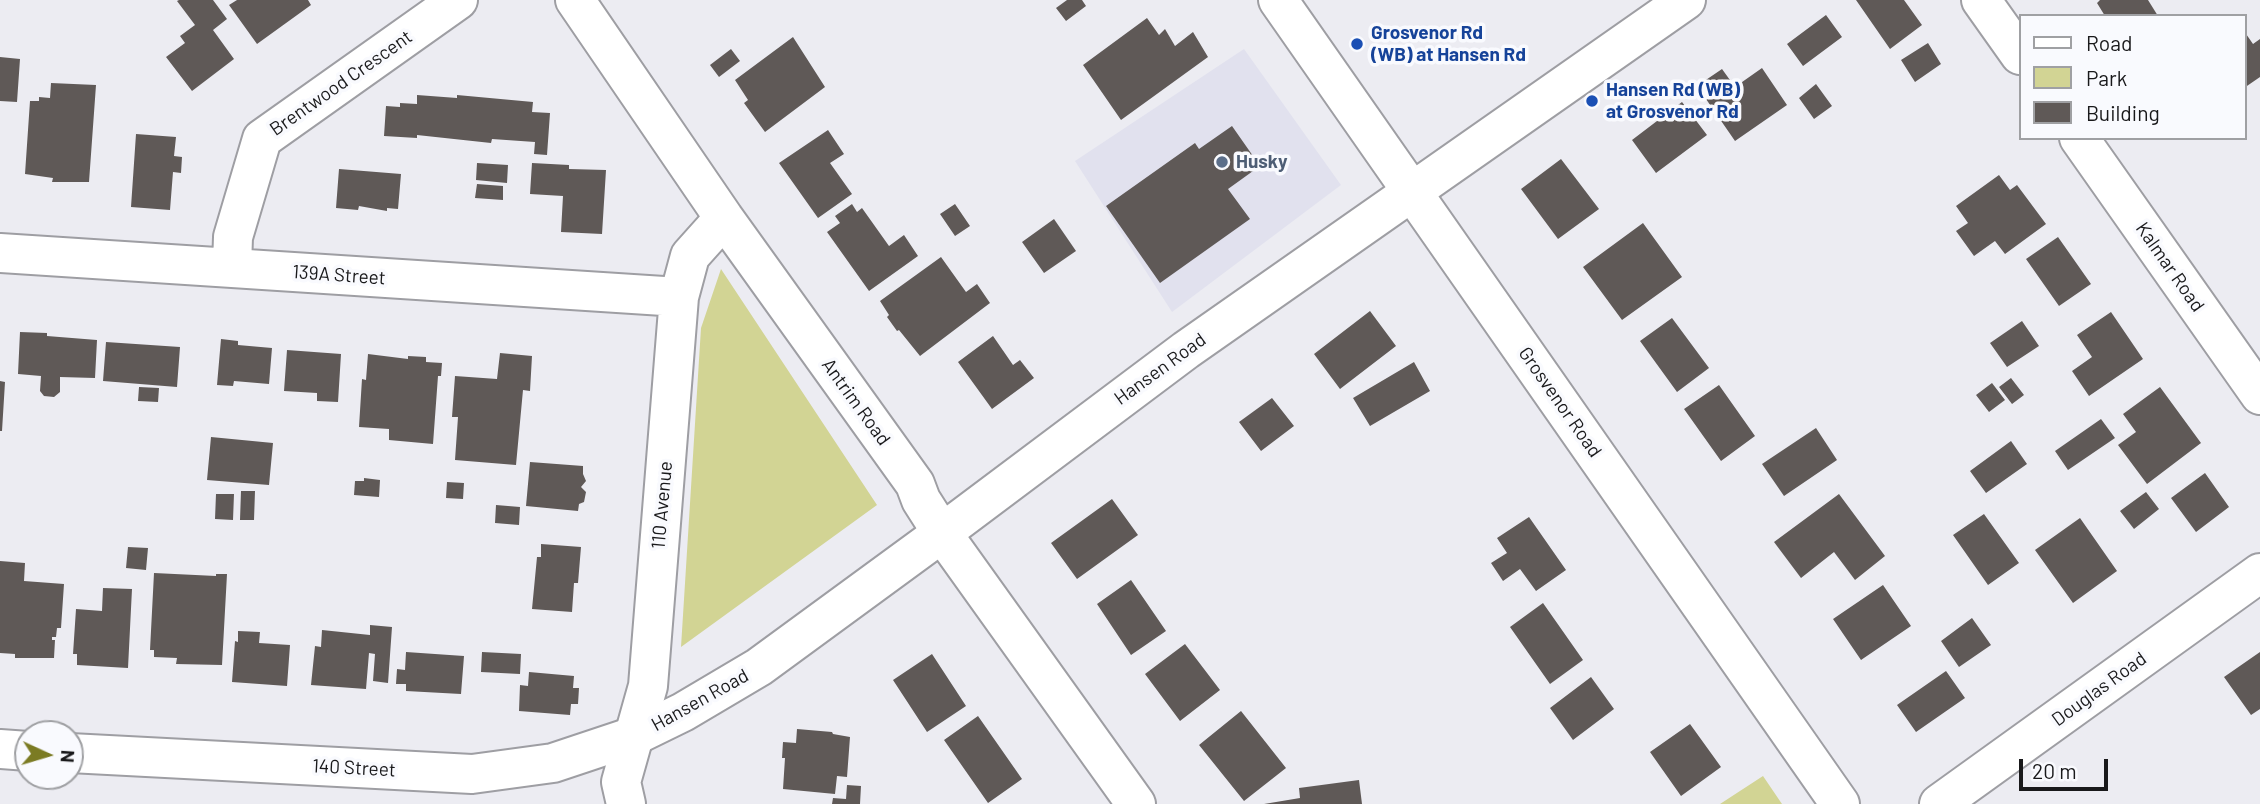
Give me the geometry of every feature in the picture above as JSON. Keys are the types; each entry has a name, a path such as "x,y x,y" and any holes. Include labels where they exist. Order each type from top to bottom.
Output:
{"street":[{"name":"Brentwood Crescent","path":"232,267 233,237 262,139 458,0"},
{"name":"Antrim Road","path":"575,0 724,218 915,484 921,500 942,533 1136,804"},
{"name":"Grosvenor Road","path":"1278,0 1840,804"},
{"name":"Hansen Road","path":"634,736 682,712 759,667 1186,350 1686,0"},
{"path":"1982,0 2018,52"},
{"name":"Kalmar Road","path":"2080,140 2260,395"},
{"name":"110 Avenue","path":"626,804 621,782 648,687 678,297 690,256 724,218"},
{"name":"139A Street","path":"0,253 678,297"},
{"name":"Douglas Road","path":"1939,804 2260,573"},
{"name":"140 Street","path":"84,754 472,774 553,763 634,736"}],"shaded area":[{"path":"1244,49 1341,185 1172,312 1075,161"}],"green space":[{"path":"721,269 877,505 681,647 701,328"},
{"path":"1763,776 1782,804 1720,804"}],"building":[{"path":"213,0 227,19 213,30 234,59 192,91 166,57 185,43 180,36 195,25 177,1"},
{"path":"237,0 308,0 311,5 257,44 229,5"},
{"path":"1067,0 1082,0 1086,6 1066,21 1056,8"},
{"path":"1856,0 1904,0 1922,25 1890,49"},
{"path":"2100,0 2148,0 2157,14 2104,14 2097,3"},
{"path":"1826,15 1842,37 1803,66 1787,44"},
{"path":"1147,18 1159,35 1165,29 1175,46 1193,32 1208,57 1121,120 1083,65"},
{"path":"2246,34 2253,44 2260,39 2260,77 2246,87"},
{"path":"793,37 825,87 765,132 744,103 748,100 735,80"},
{"path":"1928,43 1941,64 1915,82 1901,60"},
{"path":"731,49 740,61 719,77 710,65"},
{"path":"0,57 20,59 17,102 0,101"},
{"path":"1762,68 1787,105 1735,141 1697,86 1722,69 1735,87"},
{"path":"51,83 96,85 89,182 52,182 53,178 25,174 30,101 39,101 39,97 50,98"},
{"path":"1816,84 1832,106 1814,119 1799,98"},
{"path":"417,95 457,98 457,95 533,102 532,112 550,113 547,155 534,154 535,142 492,139 491,143 417,135 417,138 384,136 386,106 417,104"},
{"path":"1682,102 1707,135 1656,173 1632,140"},
{"path":"1232,126 1260,166 1228,189 1250,219 1160,283 1106,206 1195,143 1199,149"},
{"path":"828,130 844,154 830,163 852,194 818,218 779,163"},
{"path":"136,134 176,137 174,156 182,157 181,173 173,172 170,210 131,207"},
{"path":"1561,159 1599,209 1558,239 1521,189"},
{"path":"477,163 508,165 507,183 476,180"},
{"path":"532,163 569,165 569,169 606,170 602,234 561,232 563,196 530,194"},
{"path":"339,169 401,174 398,209 387,208 387,211 359,206 358,210 336,208"},
{"path":"1999,175 2010,190 2017,185 2046,224 2005,254 1995,241 1974,256 1956,231 1968,223 1956,206"},
{"path":"477,184 503,186 503,200 475,198"},
{"path":"852,204 857,212 862,208 889,246 904,235 918,256 869,291 827,232 840,223 835,216"},
{"path":"955,204 970,226 955,236 940,214"},
{"path":"1054,219 1076,251 1044,273 1022,242"},
{"path":"1643,223 1682,277 1622,320 1583,267"},
{"path":"2058,237 2091,284 2059,306 2026,259"},
{"path":"941,257 966,292 977,284 990,303 920,356 899,330 897,331 880,301"},
{"path":"1370,311 1396,346 1340,389 1314,354"},
{"path":"2111,312 2143,359 2089,396 2072,371 2092,357 2077,335"},
{"path":"1672,318 1709,368 1677,392 1640,341"},
{"path":"2022,321 2039,346 2007,367 1990,343"},
{"path":"20,332 97,340 95,378 60,377 60,392 54,397 44,396 40,391 41,376 18,374"},
{"path":"993,336 1013,365 1020,360 1034,378 992,409 958,362"},
{"path":"221,339 238,341 238,345 272,348 269,384 234,381 233,386 217,385"},
{"path":"106,342 180,347 177,387 103,381"},
{"path":"287,350 341,354 338,402 317,401 317,393 284,391"},
{"path":"500,353 532,356 530,391 523,390 516,465 455,460 458,417 452,417 455,376 497,379"},
{"path":"368,354 408,359 408,356 426,357 426,362 442,363 441,376 438,376 433,444 389,440 389,429 359,427 362,379 366,380"},
{"path":"1414,362 1430,391 1370,426 1353,398"},
{"path":"2011,378 2024,395 2012,404 1999,387"},
{"path":"0,381 5,382 2,431 0,431"},
{"path":"1992,383 2005,400 1989,412 1976,395"},
{"path":"1719,385 1755,436 1721,461 1684,409"},
{"path":"139,387 159,388 158,402 138,401"},
{"path":"2160,387 2201,443 2147,484 2118,445 2136,432 2123,414"},
{"path":"1272,398 1294,426 1261,451 1239,422"},
{"path":"2101,419 2115,438 2068,470 2055,451"},
{"path":"1816,428 1837,460 1784,496 1762,464"},
{"path":"211,437 273,443 269,485 207,480"},
{"path":"2011,441 2027,464 1986,493 1970,471"},
{"path":"530,462 583,466 586,481 581,487 586,492 578,511 526,506"},
{"path":"2205,473 2229,507 2196,532 2171,498"},
{"path":"364,478 380,480 379,497 354,495 355,481 364,481"},
{"path":"447,482 464,483 463,499 446,498"},
{"path":"241,491 255,491 254,520 240,520"},
{"path":"2146,492 2159,509 2134,529 2120,511"},
{"path":"216,494 234,494 233,520 215,519"},
{"path":"1839,494 1885,556 1855,580 1834,552 1801,578 1774,542"},
{"path":"1112,499 1138,535 1077,579 1051,543"},
{"path":"496,505 520,507 519,525 495,523"},
{"path":"1984,514 2019,563 1988,585 1953,535"},
{"path":"1529,517 1566,570 1536,591 1520,569 1503,581 1491,563 1507,553 1497,538"},
{"path":"2080,518 2117,571 2073,603 2035,550"},
{"path":"541,544 581,547 572,612 532,609 537,557 541,557"},
{"path":"128,547 148,548 146,570 126,568"},
{"path":"0,561 25,563 24,581 64,584 61,628 57,628 56,637 52,637 52,640 55,640 54,658 15,658 15,654 0,653"},
{"path":"154,573 216,576 227,574 222,665 176,664 177,658 154,657 154,650 150,650"},
{"path":"1131,580 1166,631 1131,655 1097,604"},
{"path":"1883,585 1911,626 1861,660 1833,619"},
{"path":"103,588 132,589 128,668 77,665 77,654 73,654 76,609 102,611"},
{"path":"1543,603 1583,660 1550,684 1510,627"},
{"path":"1972,618 1991,645 1959,667 1941,641"},
{"path":"370,625 392,627 388,683 373,681 375,654 369,653 366,689 311,685 315,646 321,647 322,630 370,635"},
{"path":"238,631 260,632 259,643 290,645 287,686 232,682"},
{"path":"1185,644 1220,690 1180,721 1145,674"},
{"path":"406,652 464,656 461,694 406,691 406,684 396,684 397,669 405,670"},
{"path":"482,652 521,654 520,674 481,672"},
{"path":"2260,652 2260,709 2251,715 2224,677"},
{"path":"932,654 966,706 927,732 893,680"},
{"path":"1946,671 1965,698 1916,732 1897,705"},
{"path":"529,672 574,676 573,688 579,688 578,704 571,704 570,715 519,711 520,685 528,686"},
{"path":"1591,677 1614,709 1573,740 1550,708"},
{"path":"1241,711 1286,768 1244,801 1199,745"},
{"path":"978,716 1022,779 988,803 944,740"},
{"path":"1690,724 1721,767 1681,796 1650,752"},
{"path":"797,729 832,732 850,737 847,777 837,776 835,794 783,789 783,742 796,743"},
{"path":"1359,780 1362,804 1264,804 1300,798 1299,788"},
{"path":"847,785 861,786 860,804 832,804 833,798 846,799"}],"place":[{"name":"Grosvenor Rd (WB) at Hansen Rd","path":"1357,44"},
{"name":"Hansen Rd (WB) at Grosvenor Rd","path":"1592,101"},
{"name":"Husky","path":"1222,162"}]}
